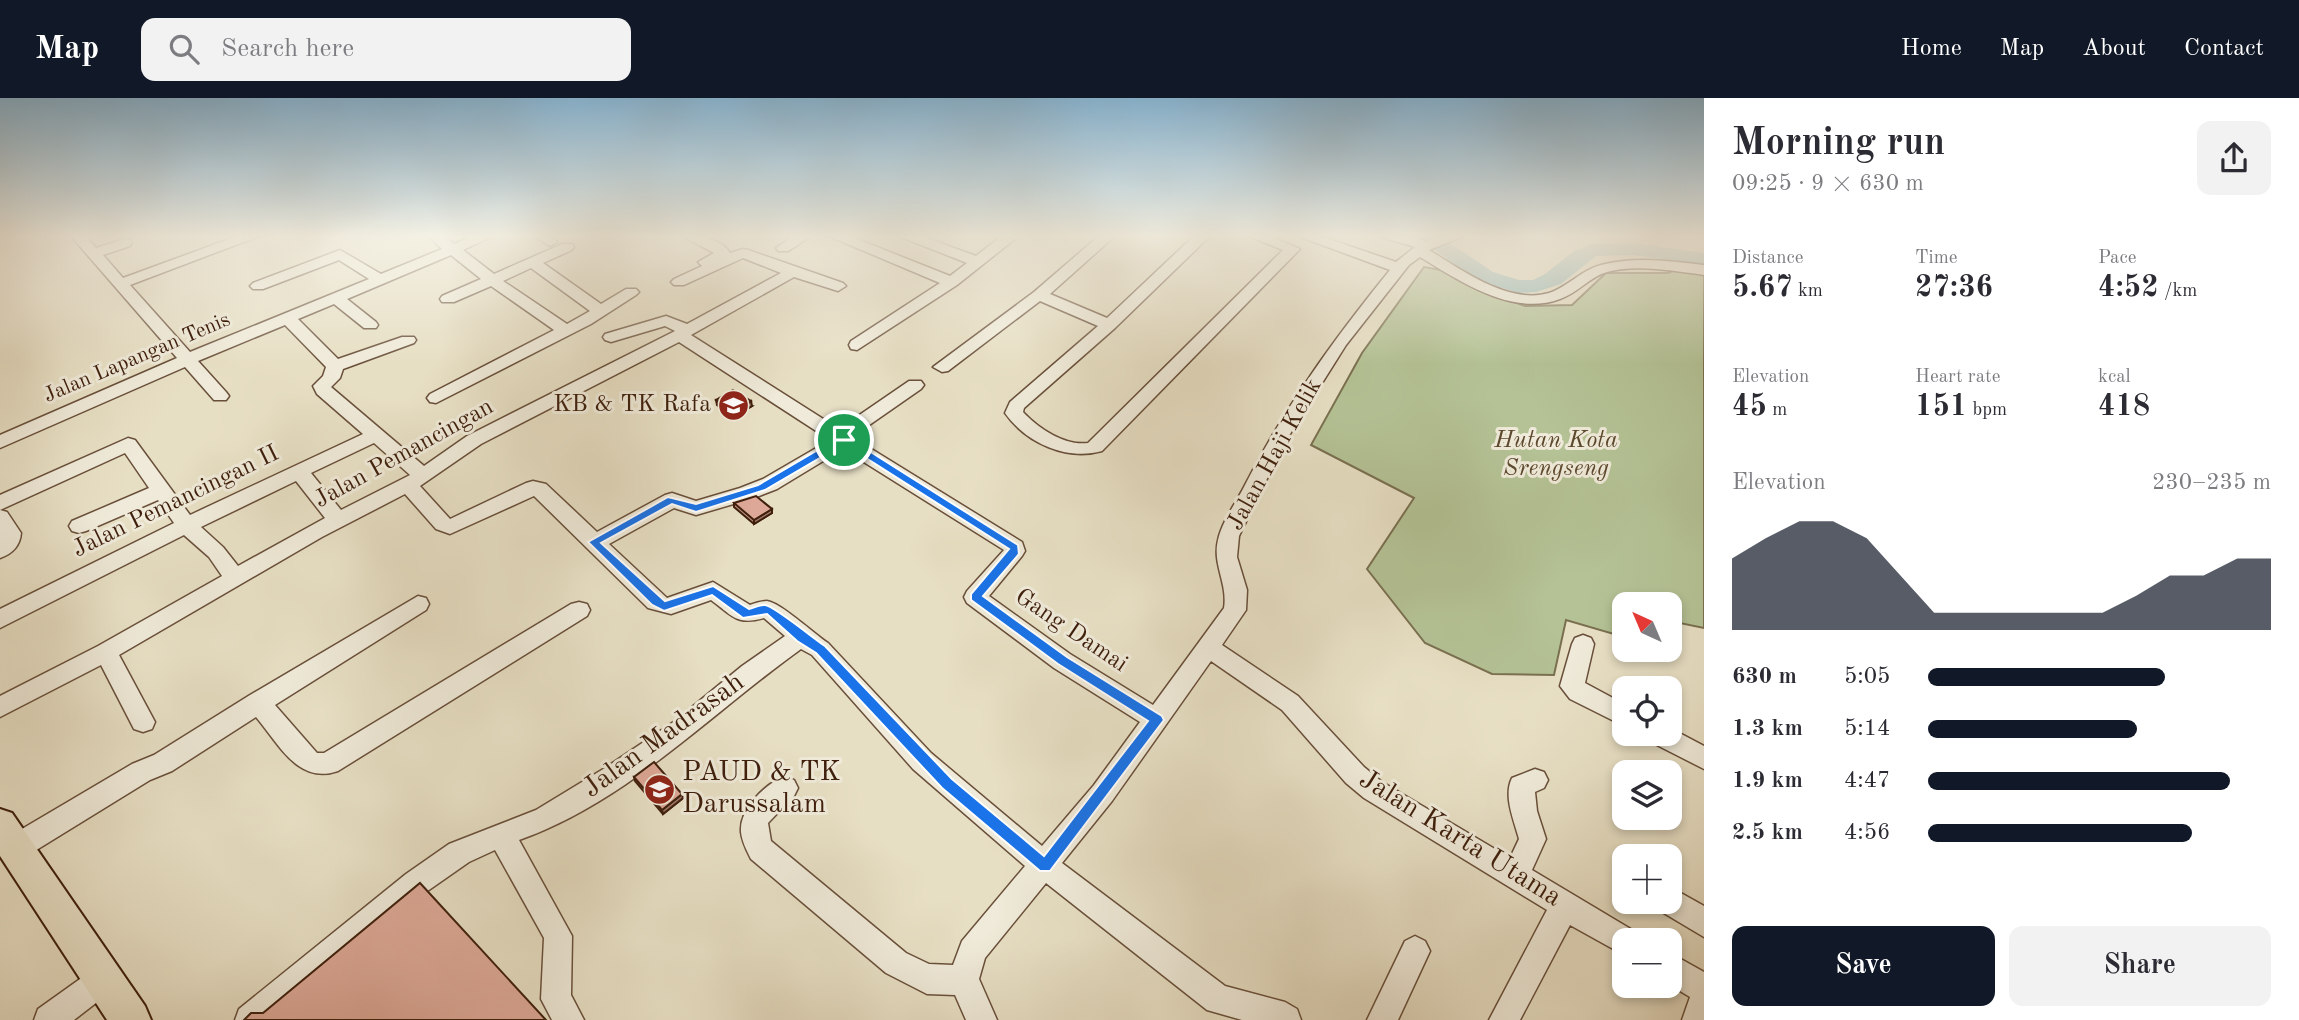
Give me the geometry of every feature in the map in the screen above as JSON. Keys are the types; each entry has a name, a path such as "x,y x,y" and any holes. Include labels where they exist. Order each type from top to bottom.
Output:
{"main road":[{"path":"12,844 131,1020"}],"street":[{"path":"115,278 220,396"},
{"path":"120,284 134,278"},
{"path":"258,286 278,278"},
{"name":"Jalan Lapangan Tenis","path":"0,442 188,359 386,278"},
{"path":"555,278 601,311"},
{"name":"Jalan Pemancingan","path":"0,707 106,652 338,520 415,480 474,440 685,333 782,278"},
{"path":"812,278 838,286"},
{"path":"942,278 952,282"},
{"path":"857,345 957,278"},
{"path":"942,367 1059,278"},
{"path":"1159,278 1016,406 1014,413 1030,429 1059,444 1076,449 1095,447 1264,278"},
{"name":"Jalan Haji Kelik","path":"964,980 972,951 1045,866 1157,720 1235,610 1238,590 1225,559 1225,550 1259,473 1339,343 1395,278"},
{"path":"1468,278 1494,290 1523,298 1549,298 1559,295 1581,278"},
{"path":"448,299 491,279 566,331"},
{"path":"436,398 585,321 631,292"},
{"path":"1039,295 1109,325"},
{"path":"336,298 370,325"},
{"path":"288,318 335,366"},
{"path":"585,321 641,356"},
{"path":"611,337 666,321 753,384 842,439"},
{"path":"335,366 408,340"},
{"path":"335,366 332,376 321,388 376,435 415,480 443,524 450,527 536,487 656,602 664,606 713,590 747,614 765,609 771,611 801,637 820,649 930,769 1045,866 1218,999 1274,1013 1286,1020"},
{"path":"594,542 672,500 696,508 762,488 842,439 915,385"},
{"name":"Jalan Pemancingan II","path":"0,619 186,525 376,435"},
{"name":"Gang Damai","path":"842,439 1016,549 975,597 1062,661 1157,720"},
{"path":"0,503 128,444 186,525 216,552 235,578"},
{"path":"299,471 338,520"},
{"path":"79,526 162,490"},
{"path":"0,517 12,533 10,541 0,550"},
{"path":"12,844 146,780 163,764 258,702 418,604"},
{"path":"258,702 307,761 318,765 329,763 579,610"},
{"name":"Jalan Madrasah","path":"250,1020 416,883 459,853 544,819 614,776 684,728 750,673 801,637"},
{"path":"1583,644 1572,686 1612,710"},
{"name":"Jalan Karta Utama","path":"1208,648 1290,704 1364,783 1612,934"},
{"path":"106,652 143,722"},
{"path":"1681,746 1704,758"},
{"path":"1516,876 1533,839 1524,811 1521,786 1535,780"},
{"path":"785,788 759,814 752,826 753,838 761,850 896,963 927,979 964,980 982,1020"},
{"path":"501,834 558,936 556,999 569,1020"},
{"path":"1504,1020 1565,906"},
{"path":"1682,909 1704,923"},
{"path":"1382,1020 1415,951"},
{"path":"1682,975 1704,989"},
{"path":"50,1020 104,979"},
{"path":"1697,1020 1704,1000"}],"green space":[{"name":"Hutan Kota Srengseng","path":"1416,278 1457,278 1525,306 1572,305 1601,278 1704,278 1704,628 1682,623 1682,592 1612,592 1612,633 1566,620 1554,675 1492,674 1425,643 1367,569 1414,498 1311,445 1362,353"}],"building":[{"path":"733,390 751,401 735,412 716,400"},
{"path":"756,496 772,509 754,520 734,503"},
{"name":"PAUD & TK Darussalam","path":"654,762 682,794 662,810 634,777"},
{"path":"420,883 546,1020 244,1020 251,1013 263,1013"}],"waterway":[{"path":"1491,278 1519,287 1536,286 1554,278"}],"place":[{"name":"KB & TK Rafa","path":"734,405"},
{"name":"PAUD & TK Darussalam","path":"659,789"}],"route":[{"path":"844,440 1014,547 1015,551 975,597 1062,661 1157,720 1045,866 922,761 820,649 801,637 771,611 765,609 747,614 720,592 713,590 671,606 664,606 656,602 594,542 672,500 696,508 762,488 844,440"}]}
